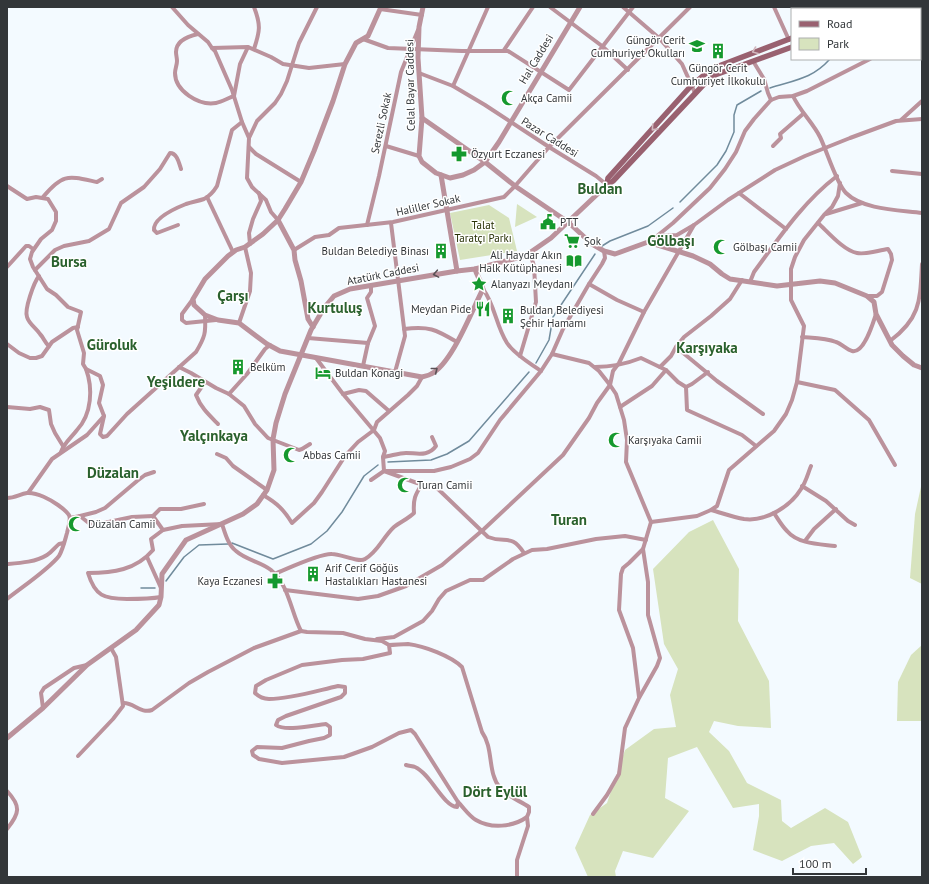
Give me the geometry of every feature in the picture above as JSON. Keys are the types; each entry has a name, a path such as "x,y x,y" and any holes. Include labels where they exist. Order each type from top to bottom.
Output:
{"main road":[{"path":"607,185 608,178 692,85 711,69 790,39"},
{"path":"607,185 613,182 695,93 715,75 791,47"}],"street":[{"path":"172,7 188,25 208,42 215,51 234,96 242,122 249,138 247,178 252,187 266,200 271,212 278,220 294,250 308,319 313,327"},
{"path":"254,7 260,31 254,49"},
{"path":"249,138 257,121 275,103 281,94 287,81 299,43 317,7"},
{"name":"Celal Bayar Caddesi","path":"419,156 422,118 418,49 419,27 423,7"},
{"path":"453,86 488,7"},
{"path":"504,50 533,7"},
{"path":"550,7 602,46 628,70"},
{"name":"Hal Caddesi","path":"441,175 450,178 463,175 474,170 485,162 580,7"},
{"path":"623,7 659,38 682,64 695,93"},
{"path":"363,39 388,48 468,51 504,50 508,51 569,90 633,7"},
{"name":"Haliller Sokak","path":"294,250 315,237 329,235 339,228 391,223 504,197 549,147 690,7"},
{"path":"774,7 790,39"},
{"path":"422,15 380,8 368,36 356,43 345,64 333,101 301,182 278,220 247,246 233,252 205,279 194,299 182,314 182,320 186,323 205,318 239,323 280,351 302,353 316,358 422,377 431,374 441,366 449,356 483,289"},
{"name":"Serezli Sokak","path":"367,225 386,146 401,72 419,27"},
{"path":"198,34 186,37 180,43 176,51 176,82 190,97 207,103 216,103 234,96"},
{"path":"212,48 248,47 283,64 291,66 309,68 345,64"},
{"path":"234,96 240,64 248,47"},
{"path":"422,118 485,162 515,186 568,222 592,244 604,251 615,254 648,242 657,236 710,188 736,152 745,131 771,100 780,97 793,96 807,91 868,60"},
{"path":"753,61 764,79 771,100"},
{"name":"Pazar Caddesi","path":"419,73 453,86 485,104 510,122 596,176 607,185"},
{"path":"793,96 803,114 819,136 846,193 862,203 880,208 922,213"},
{"path":"901,121 922,101"},
{"path":"773,146 781,138 780,134 803,114"},
{"path":"657,236 677,235 775,170 825,148 896,121 922,119"},
{"path":"178,225 157,232 154,230 154,226 158,219 186,204 207,197 217,186 232,130 242,122"},
{"path":"386,146 419,156 422,162 441,175 457,271"},
{"path":"249,147 261,157 286,171 301,182"},
{"path":"34,270 55,250 64,246 89,241 109,229 121,203 144,187 160,169 170,153 173,153 176,156 181,169"},
{"path":"892,171 922,174"},
{"path":"750,282 754,272 806,204 820,189 837,176"},
{"path":"43,197 60,180 73,177 97,182 102,179"},
{"path":"652,522 697,516 717,506 729,470 774,431 786,414 797,382 804,326 791,300 791,269 795,257 804,240 832,207 838,196 840,183"},
{"name":"Atatürk Caddesi","path":"161,597 162,574 186,540 243,514 257,504 267,490 274,470 273,439 276,423 285,394 313,327 324,308 334,296 350,289 475,269 525,256 551,238 607,185"},
{"path":"7,186 27,199 36,197 48,199 56,212 56,221 52,230 40,239 33,249 30,259 34,270 47,288 68,307 81,312 78,327 84,353 83,364 90,382 89,401 86,417 79,429 63,446 61,453"},
{"path":"239,323 250,291 251,273 247,246 253,219 261,201 259,193"},
{"path":"739,193 786,229"},
{"path":"207,197 233,252"},
{"path":"824,215 862,203"},
{"path":"391,223 404,329 404,344 395,372"},
{"path":"818,223 832,237 856,253 888,249 892,260 882,292 877,296 867,296"},
{"path":"285,590 358,599 378,596 406,586 442,565 481,532 562,455 589,418 597,403 610,385 613,371 644,312 694,225"},
{"path":"648,242 679,251 710,264 730,279 777,286 820,281 835,283 867,296 874,302 876,314 892,345 914,365 922,368"},
{"path":"7,267 26,246 33,249"},
{"path":"370,480 384,471 434,472 470,460 478,453 500,420 541,371 552,354 563,329 602,264 604,251"},
{"path":"520,356 536,302 534,266 530,253"},
{"path":"890,341 902,332 912,320 919,305 922,264"},
{"path":"475,269 476,276 481,281 483,289 489,298 500,328 508,344 520,356 541,371"},
{"path":"39,276 33,285 32,294 26,310 26,316 49,346"},
{"path":"660,367 671,356 684,337 730,299 742,280"},
{"path":"589,284 617,300 644,312"},
{"path":"363,366 368,343 375,326 367,298 371,292 371,286"},
{"path":"86,369 100,376 102,385 99,403 104,416 100,434 103,437 108,436 127,414 196,352 203,341 206,332 205,318 194,305 194,299"},
{"path":"802,337 831,340 854,352 859,350 865,341 872,327 876,314"},
{"path":"7,344 19,353 30,358 36,358 42,356 52,342 73,328 78,327"},
{"path":"404,329 428,328 439,331 457,342"},
{"path":"308,338 368,343"},
{"path":"229,394 247,374 265,349 270,345"},
{"path":"676,347 717,381 764,414"},
{"path":"552,354 590,363 616,394 624,420 627,440 626,462 652,522 643,549 623,568 619,610 632,648 639,698"},
{"path":"316,358 343,394 380,438 385,451 383,457 384,471"},
{"path":"595,368 628,363 641,358 666,370 678,382 686,387"},
{"path":"180,367 229,394 244,406 268,438 299,450 310,444"},
{"path":"620,407 652,386 666,370"},
{"path":"686,387 708,372"},
{"path":"263,495 277,503 285,512 292,524 322,492 345,456 358,442 374,430 377,422 417,386 422,377"},
{"path":"205,382 196,395 204,410 218,424"},
{"path":"797,382 835,390 869,420 895,465"},
{"path":"686,387 686,410 742,435 756,446"},
{"path":"343,394 359,390 366,391 389,411"},
{"path":"7,407 30,409 40,407 50,410 51,424 63,446"},
{"path":"28,493 52,459 87,435 104,416"},
{"path":"383,457 406,453 422,454 432,451 436,446 432,437"},
{"path":"217,454 226,458 233,466 267,490"},
{"path":"711,510 750,520 755,520 774,513 785,506 802,486 811,466"},
{"path":"384,471 417,483 438,488 488,538 496,540 512,540 518,544 524,553"},
{"path":"70,518 96,512 105,508 136,481 145,475 154,472"},
{"path":"274,574 330,554 341,555 359,561 364,560 378,548 394,527 411,517 414,513 413,503 415,496 422,484"},
{"path":"802,486 815,493 836,509 848,521 855,524"},
{"path":"7,498 28,493 40,495 54,502 68,512 70,518 64,543 59,555 35,577 7,599"},
{"path":"80,516 90,524 100,524 132,516 153,516 160,509 181,509 204,504"},
{"path":"806,541 814,529 836,509"},
{"path":"774,513 788,532 797,539 835,546"},
{"path":"153,516 163,530"},
{"path":"7,738 43,708 87,664 136,630 159,605 161,597 143,600 110,599 98,592 93,586 88,572 107,573 121,570 147,557 153,550 151,539 163,530 182,526 222,524 230,544 236,552 272,571 285,590 301,631"},
{"path":"370,640 394,637 423,621 446,591 470,580 484,580 524,553 532,550 547,549 596,539 625,536 646,540"},
{"path":"7,564 24,563 42,558 50,553 59,544 64,543"},
{"path":"593,814 607,795 619,774 625,728 660,658 648,615 648,582 643,549"},
{"path":"147,557 162,588"},
{"path":"124,703 130,704 147,712 152,710 208,672 254,648 301,631 343,633 370,640 382,641 389,645 408,644 442,654 456,661 462,667 482,732 487,740 494,778 501,789 528,807 528,826 517,860 517,877"},
{"path":"389,645 390,653 362,659 302,665 266,680 256,686 255,693 258,697 268,699 287,697 338,686 345,687 345,693 341,698 286,716 278,720 276,725 280,728 288,728 326,724 330,727 330,734 324,738 282,748 257,747 252,751 253,755 259,759 282,763 344,757 372,747 399,733 411,730 458,802 476,820 488,825 502,826 527,817"},
{"path":"78,756 122,709 124,703 116,657 111,648"},
{"path":"43,708 41,692 44,688 74,668 87,664"},
{"path":"406,765 416,767 425,774 453,807 457,807 458,802"},
{"path":"7,791 16,801 18,809 13,822 7,829"}],"green space":[{"path":"517,204 537,217 515,227"},
{"name":"Talat Taratçı Parkı","path":"489,205 509,218 517,251 460,260 450,213"},
{"path":"922,482 922,584 910,578 915,514"},
{"path":"713,520 739,569 738,621 769,681 771,728 738,726 714,721 709,732 729,751 747,783 781,800 782,821 791,828 825,808 848,822 862,857 853,864 834,843 811,846 782,861 753,850 759,816 759,804 733,808 697,747 668,758 665,798 689,811 653,858 623,851 615,871 616,877 588,877 575,848 590,815 607,803 625,750 654,729 676,727 670,695 678,669 664,644 653,569 689,532"},
{"path":"922,645 922,721 897,721 898,682 911,655"}],"waterway":[{"path":"770,88 810,75 829,60"},
{"path":"680,202 717,165 726,151 734,132 734,115 737,105 761,91"},
{"path":"602,246 610,241 648,226 673,208"},
{"path":"536,363 549,340 553,317 595,254"},
{"path":"388,462 431,460 447,454 469,441 529,372"},
{"path":"232,543 273,559 311,544 327,531 342,512 364,476 378,465"},
{"path":"166,581 184,557 199,545 228,544"},
{"path":"141,588 155,588"}],"place":[{"name":"Güngör Cerit Cumhuriyet Okulları","path":"697,46"},
{"name":"Güngör Cerit Cumhuriyet İlkokulu","path":"718,51"},
{"name":"Akça Camii","path":"509,98"},
{"name":"Özyurt Eczanesi","path":"459,154"},
{"name":"PTT","path":"548,222"},
{"name":"Şok","path":"572,241"},
{"name":"Gölbaşı Camii","path":"721,247"},
{"name":"Buldan Belediye Binası","path":"441,251"},
{"name":"Ali Haydar Akın Halk Kütüphanesi","path":"574,261"},
{"name":"Alanyazı Meydanı","path":"479,284"},
{"name":"Meydan Pide","path":"483,309"},
{"name":"Buldan Belediyesi Şehir Hamamı","path":"508,316"},
{"name":"Belküm","path":"238,367"},
{"name":"Buldan Konagi","path":"323,373"},
{"name":"Karşıyaka Camii","path":"616,440"},
{"name":"Abbas Camii","path":"291,455"},
{"name":"Turan Camii","path":"405,485"},
{"name":"Düzalan Camii","path":"76,524"},
{"name":"Arif Cerif Göğüs Hastalıkları Hastanesi","path":"313,574"},
{"name":"Kaya Eczanesi","path":"275,581"}],"district":[{"name":"Buldan","path":"600,189"},
{"name":"Gölbaşı","path":"671,241"},
{"name":"Bursa","path":"69,262"},
{"name":"Çarşı","path":"233,296"},
{"name":"Kurtuluş","path":"335,308"},
{"name":"Güroluk","path":"112,345"},
{"name":"Karşıyaka","path":"707,348"},
{"name":"Yeşildere","path":"176,382"},
{"name":"Yalçınkaya","path":"214,436"},
{"name":"Düzalan","path":"113,473"},
{"name":"Turan","path":"569,520"},
{"name":"Dört Eylül","path":"495,792"}]}
